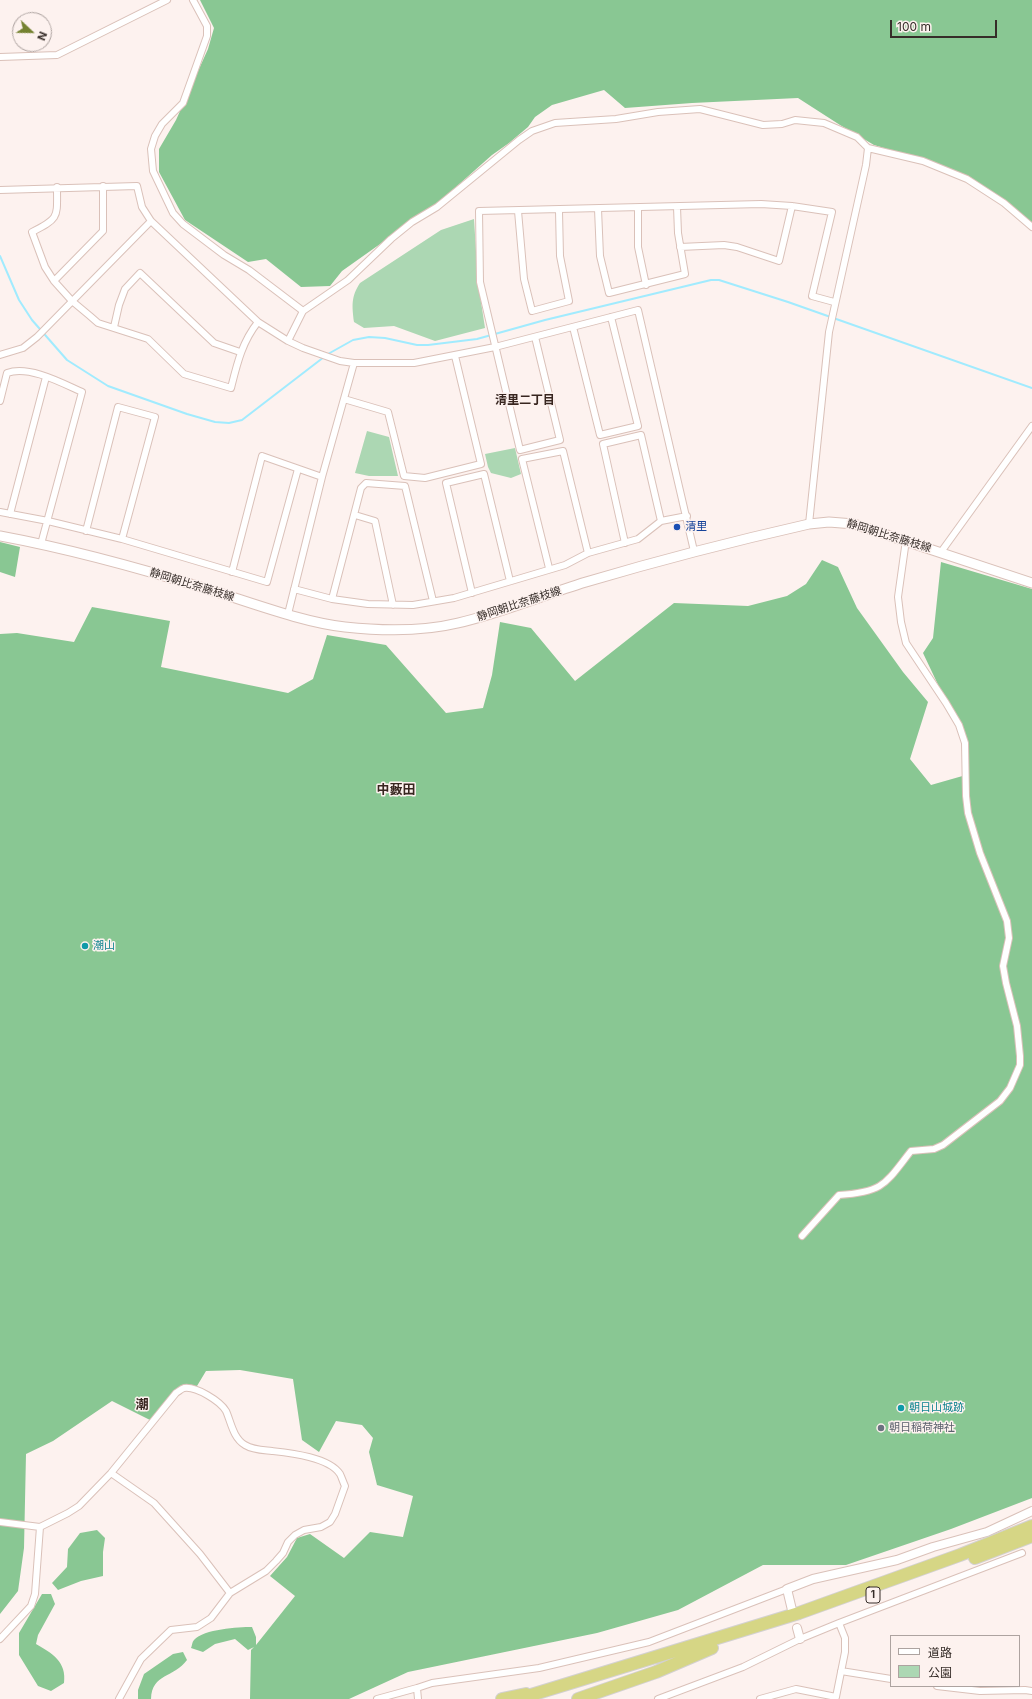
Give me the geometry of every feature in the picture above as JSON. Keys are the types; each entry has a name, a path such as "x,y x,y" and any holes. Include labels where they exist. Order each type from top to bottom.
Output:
{"highway":[{"path":"518,1699 562,1687 799,1613 960,1555 1032,1526"},
{"name":"1","path":"546,1699 798,1622 1032,1536"},
{"path":"578,1699 656,1672 712,1648"},
{"path":"502,1699 562,1687"}],"main road":[{"name":"静岡朝比奈藤枝線","path":"0,536 88,554 288,614 344,627 409,630 438,627 483,617 584,582 694,551 809,524 829,522 854,524 1032,583"}],"street":[{"path":"0,57 57,55 167,0"},
{"path":"193,0 207,26 207,36 183,103 162,124 155,136 151,149 152,171 172,213 183,224 224,255 249,270 303,311"},
{"path":"288,341 303,311 348,280 391,239 412,222 437,208 519,140 532,131 556,123 616,119 658,112 700,109 763,125 782,124 795,120 824,123 857,137 868,148 922,161 967,179 1004,203 1032,227"},
{"path":"809,524 830,323 866,166 868,148"},
{"path":"54,281 103,231 102,186"},
{"path":"0,190 57,187 137,186 142,208 150,221 258,322 288,341 340,361 354,363 414,363 455,356 638,310 694,551"},
{"path":"57,187 57,209 54,219 49,224 32,232 45,268 54,281 72,301 98,323 148,339 184,374 231,388 240,352 249,334 258,322"},
{"path":"535,337 560,440 520,450 480,282 479,211 677,207 742,204 792,206 832,212 812,296 834,302"},
{"path":"680,248 724,245 737,247 779,261 792,206"},
{"path":"598,209 600,256 609,293 646,285 685,274 680,248 677,207"},
{"path":"638,208 638,247 646,285"},
{"path":"518,211 524,279 532,311 569,301 560,256 559,210"},
{"path":"0,355 23,348 37,337 150,221"},
{"path":"114,327 118,305 125,289 140,273 214,343 240,352"},
{"path":"573,327 600,435 638,426 612,317"},
{"path":"344,399 388,412 404,476 425,478 481,464 455,356"},
{"path":"288,614 322,477 354,363"},
{"path":"0,401 7,373 13,371 35,373 82,392 41,544"},
{"path":"10,514 46,377"},
{"path":"86,531 118,407 155,417 122,539"},
{"path":"941,552 1032,426"},
{"path":"625,543 603,444 641,435 661,521"},
{"path":"549,568 522,459 563,451 588,553"},
{"path":"232,572 262,456 322,477"},
{"path":"0,512 48,521 122,539 267,582 298,469"},
{"path":"472,593 446,483 484,474 510,581"},
{"path":"332,599 361,488 366,483 406,486 433,601"},
{"path":"355,515 375,521 392,605"},
{"path":"294,589 332,599 368,604 412,604 454,598 549,568 565,565 588,553 638,539 661,521 686,516"},
{"path":"802,1236 839,1195 863,1193 874,1190 888,1180 904,1162 911,1151 934,1150 943,1145 993,1107 1010,1088 1020,1065 1017,1026 1003,966 1009,938 1007,921 980,853 968,813 966,796 965,743 959,725 946,702 906,642 901,622 898,597 906,540"},
{"path":"0,1522 40,1526 68,1513 79,1506 111,1473 176,1393 183,1388 196,1389 217,1402 225,1411 228,1420 239,1440 245,1445 257,1449 293,1453 312,1457 327,1464 340,1474 345,1486 335,1514 330,1522 321,1527 304,1530 295,1535 288,1542 279,1557 266,1571 230,1593 211,1618 197,1627 171,1630 146,1654 133,1672 119,1699"},
{"path":"111,1473 154,1503 200,1554 230,1593"},
{"path":"377,1699 432,1683 539,1668 649,1642 814,1579 897,1560 933,1547 987,1532 1032,1511"},
{"path":"0,1639 30,1606 33,1600 35,1594 40,1526"},
{"path":"658,1699 743,1667 800,1638 1022,1553"},
{"path":"786,1589 792,1610"},
{"path":"760,1699 796,1689 836,1697 845,1652 845,1638 839,1623"},
{"path":"797,1628 800,1638"},
{"path":"841,1671 890,1679"},
{"path":"946,1687 995,1692 1024,1690 1032,1691"},
{"path":"418,1688 418,1699"}],"green space":[{"path":"200,0 1032,0 1032,223 943,166 874,145 798,98 625,108 604,90 552,105 535,117 528,127 492,155 438,203 342,271 330,286 301,287 266,259 248,262 185,220 159,172 159,149 176,120 208,49 214,28"},
{"path":"474,219 478,282 485,328 435,341 394,326 364,328 354,322 353,301 360,283 441,230"},
{"path":"367,431 389,437 398,476 369,476 355,473"},
{"path":"515,448 521,474 511,478 491,473 485,454"},
{"path":"0,542 20,547 15,577 0,572"},
{"path":"822,560 838,567 857,608 903,672 928,702 910,759 931,785 966,775 965,746 923,653 933,638 941,562 1032,589 1032,1498 951,1529 846,1565 763,1565 678,1610 597,1633 408,1672 349,1699 250,1699 251,1650 254,1647 248,1650 235,1639 215,1644 203,1652 191,1648 194,1640 205,1633 213,1631 230,1628 252,1627 256,1637 256,1645 295,1596 270,1576 287,1557 297,1538 310,1534 344,1558 370,1532 403,1537 413,1496 377,1485 369,1452 373,1438 362,1425 336,1421 319,1452 302,1440 293,1379 240,1370 206,1371 197,1386 183,1388 150,1420 112,1401 53,1441 26,1454 24,1548 18,1591 0,1614 0,634 17,633 74,642 92,607 170,621 161,667 288,693 313,679 327,635 386,645 446,713 483,708 492,675 500,622 531,628 575,681 674,603 748,606 787,596 806,584"},
{"path":"97,1530 105,1538 103,1552 103,1576 81,1581 58,1590 52,1583 67,1567 68,1549 80,1533"},
{"path":"42,1594 51,1594 55,1604 38,1635 36,1644 48,1651 57,1659 61,1664 64,1676 64,1683 51,1691 38,1686 19,1655 19,1633"},
{"path":"183,1652 187,1660 182,1666 164,1676 155,1684 151,1699 138,1699 138,1690 144,1674 173,1654"}],"waterway":[{"path":"0,256 19,300 32,320 67,360 108,386 187,414 215,422 229,423 242,420 324,357"},
{"path":"328,354 353,340 369,337 385,338 417,345 477,339 545,320 711,280 719,280 788,302 1032,388"}],"place":[{"name":"清里","path":"677,527"},
{"name":"潮山","path":"85,946"},
{"name":"朝日山城跡","path":"901,1408"},
{"name":"朝日稲荷神社","path":"881,1428"}],"district":[{"name":"清里二丁目","path":"525,400"},
{"name":"中藪田","path":"396,790"},
{"name":"潮","path":"142,1405"}]}
